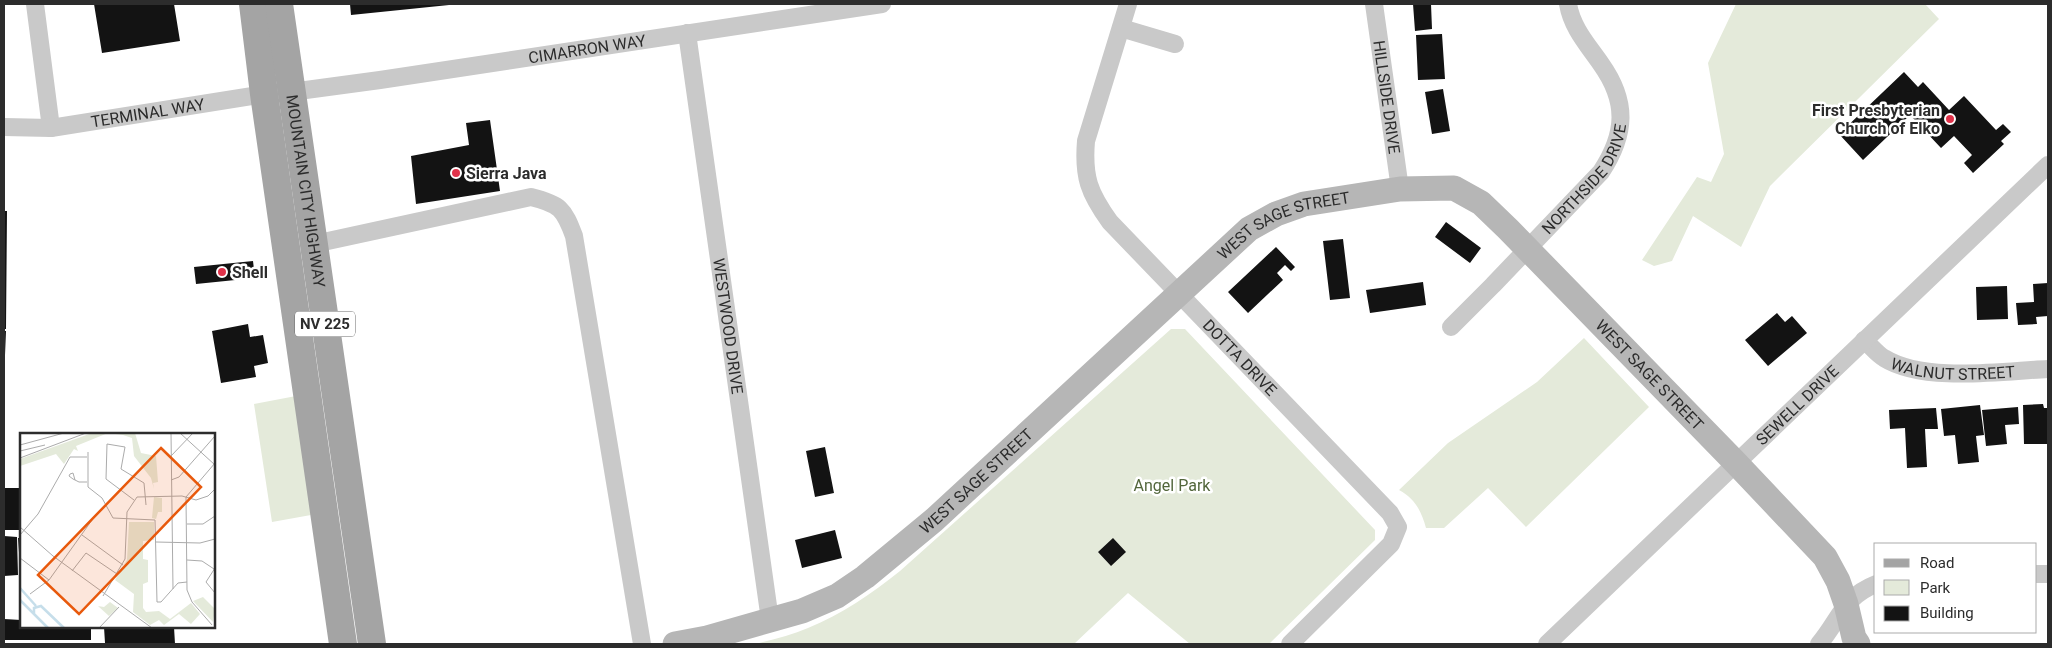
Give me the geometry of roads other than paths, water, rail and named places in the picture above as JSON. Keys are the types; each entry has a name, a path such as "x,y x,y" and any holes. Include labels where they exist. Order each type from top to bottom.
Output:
{"main road":[{"name":"MOUNTAIN CITY HIGHWAY","path":"254,4 278,93 314,244 372,644"},
{"name":"MOUNTAIN CITY HIGHWAY","path":"279,4 278,93 343,644"}],"street":[{"path":"35,4 51,128"},
{"name":"CIMARRON WAY","path":"278,93 380,80 882,4"},
{"name":"DOTTA DRIVE","path":"1128,4 1086,140 1084,164 1087,179 1098,205 1110,222 1390,513 1398,527 1391,544 1290,644"},
{"name":"HILLSIDE DRIVE","path":"1374,4 1400,189"},
{"name":"NORTHSIDE DRIVE","path":"1451,327 1493,286 1601,172 1613,153 1619,137 1618,92 1583,40 1570,14 1568,4"},
{"path":"1121,28 1175,44"},
{"name":"WESTWOOD DRIVE","path":"687,33 770,620"},
{"name":"TERMINAL WAY","path":"4,126 51,128 278,93"},
{"name":"SEWELL DRIVE","path":"1547,644 2048,165"},
{"name":"WEST SAGE STREET","path":"675,644 708,638 802,611 837,596 902,548 1249,229 1276,214 1304,204 1400,189 1454,188 1481,203 1736,463 1825,557 1838,580 1854,638 1858,644"},
{"path":"314,244 531,197 550,202 559,207 566,215 574,236 642,644"},
{"name":"WALNUT STREET","path":"1864,340 1884,358 1905,367 1924,372 1956,373 2048,369"},
{"path":"1820,644 1846,604 1859,592 1874,585"}],"place":[{"name":"First Presbyterian Church of Elko","path":"1950,119"},
{"name":"Sierra Java","path":"456,173"},
{"name":"Shell","path":"222,272"}],"park label":[{"name":"Angel Park","path":"1172,485"}]}
